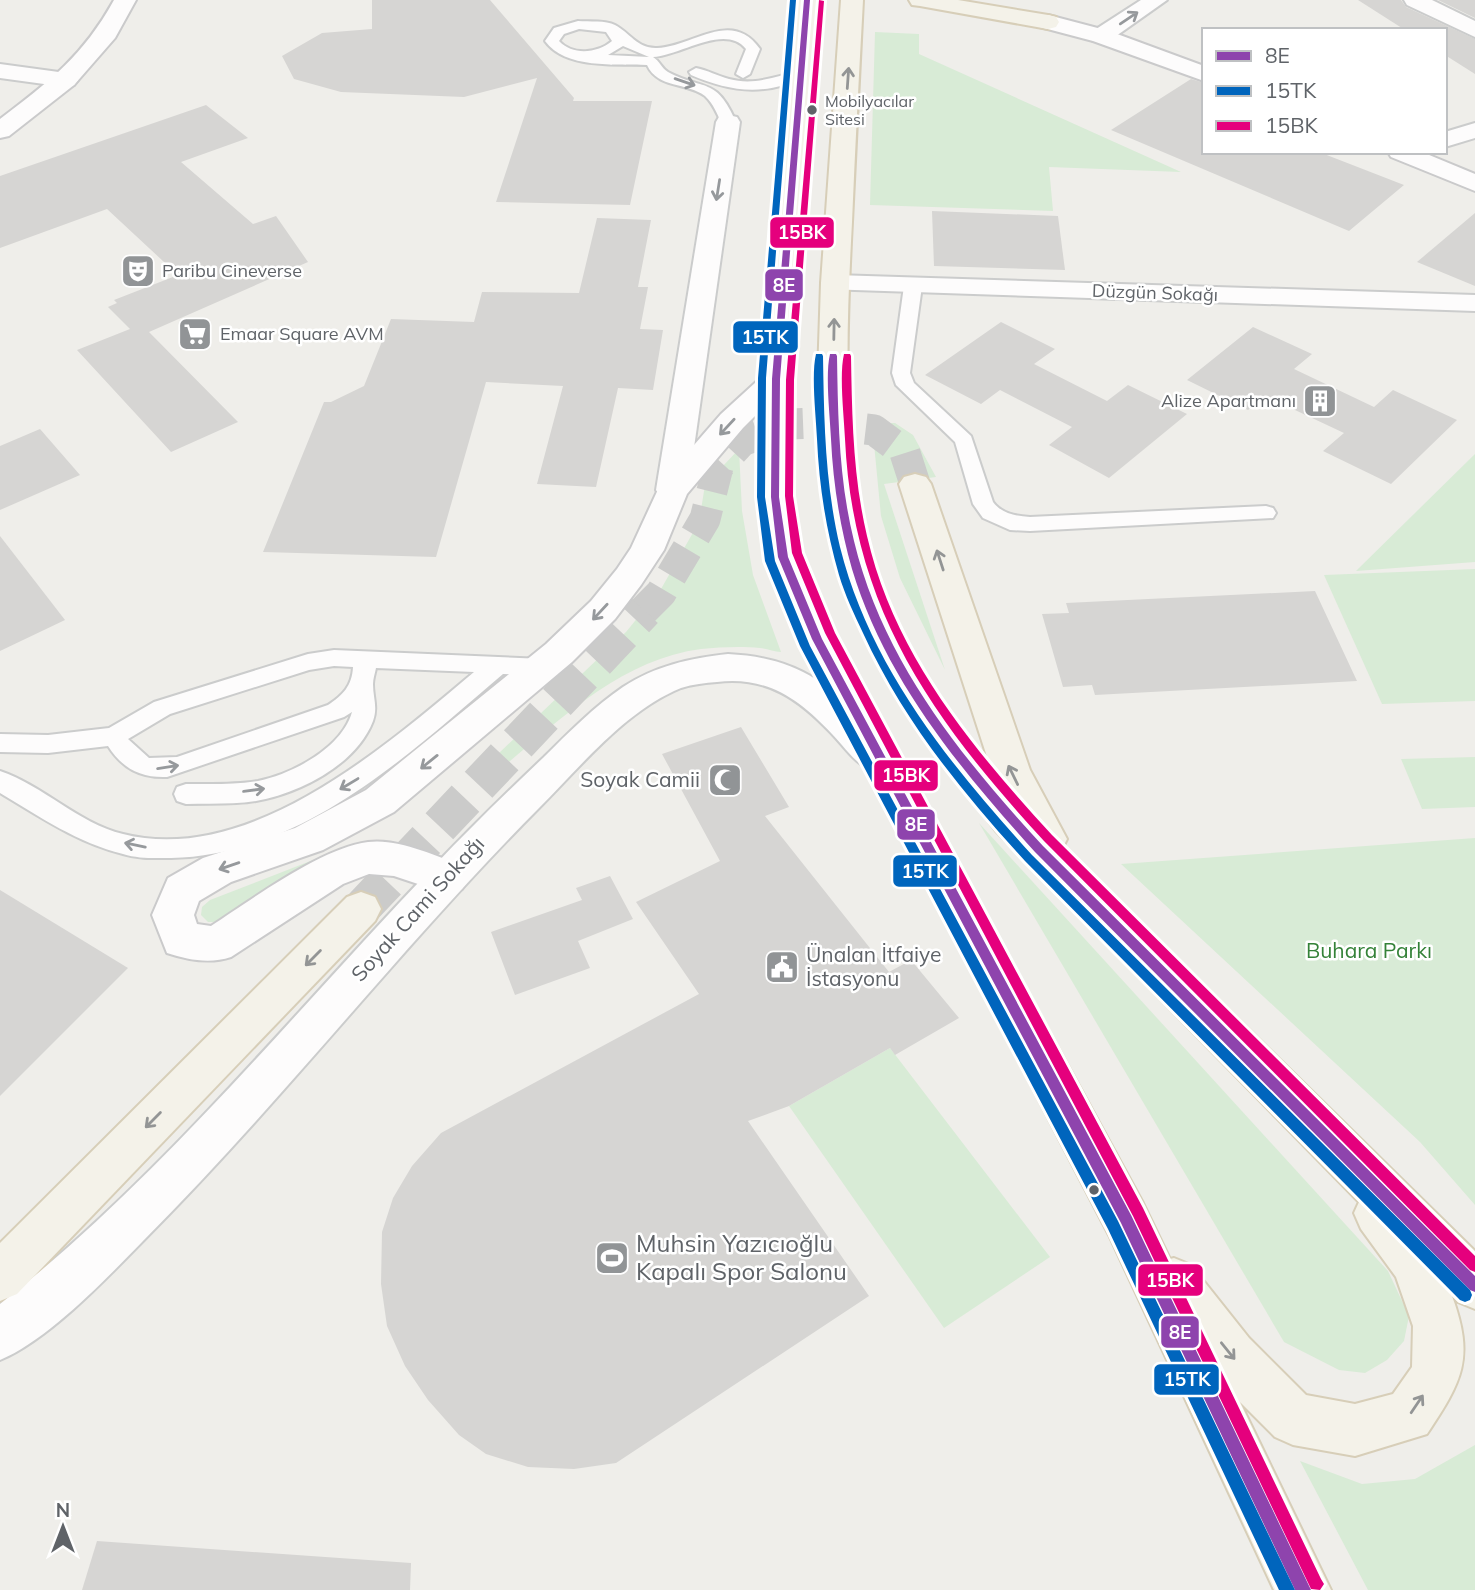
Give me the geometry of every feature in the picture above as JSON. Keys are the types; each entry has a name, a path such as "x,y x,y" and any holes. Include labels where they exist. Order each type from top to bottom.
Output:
{"main road":[{"path":"807,0 776,379 775,497 783,557 817,639 1126,1219 1303,1590"},
{"path":"920,0 1048,22"},
{"path":"979,0 1048,22"},
{"path":"855,3 835,283 833,376 838,479 855,566 876,619 899,664 955,751 1010,820 1475,1285"},
{"path":"915,484 1011,771 1068,878"},
{"path":"0,1277 361,909"},
{"path":"1126,1219 1231,1356 1293,1419 1355,1430 1409,1416 1437,1374 1438,1326 1415,1263 1303,1111"}],"street":[{"path":"0,131 66,80 107,33 125,0"},
{"path":"1101,36 1156,0"},
{"path":"1415,0 1475,30"},
{"path":"1421,27 1451,18"},
{"path":"1048,22 1101,36 1202,73"},
{"path":"0,71 66,80"},
{"path":"449,877 394,860 368,859 329,872 216,944 182,940 173,915 181,890 217,870 309,839 380,801 543,667 603,610 629,578 647,550 672,490 738,111"},
{"path":"1447,140 1475,130"},
{"path":"1407,154 1475,183"},
{"name":"Düzgün Sokağı","path":"835,283 1475,303"},
{"path":"672,490 732,421 776,379"},
{"name":"Soyak Cami Sokağı","path":"0,1335 46,1299 154,1197 492,828 591,734 627,704 662,681 692,671 724,667 759,668 787,677 813,691 887,767"}],"lane":[{"path":"589,24 610,28 629,46 656,53 717,81 748,88 802,80 738,111 723,107 708,92 660,74 651,61 578,55 555,46 554,36 568,27 589,24"},
{"path":"690,69 691,59 697,51 719,36"},
{"path":"578,55 608,50 619,42 620,37"},
{"path":"656,53 670,51 704,37 740,38 751,44 753,49 743,74"},
{"path":"913,286 902,362 905,385 964,440 983,504 1000,519 1030,524 1266,513"},
{"path":"0,743 48,744 114,736 162,708 308,662 334,659 543,667"},
{"path":"186,794 256,791 286,783 314,768 345,746 360,723 365,706 362,685 364,660"},
{"path":"0,781 108,839 142,848 179,848 211,844 262,829 351,783 377,765 498,666"},
{"path":"114,736 130,758 143,767 159,770 169,768 337,710 354,698 362,685"}],"green space":[{"path":"875,32 919,34 919,54 1181,172 1049,167 1053,211 870,205"},
{"path":"872,423 895,423 913,435 936,477 884,484 945,670 900,578 881,516"},
{"path":"739,449 742,511 753,575 781,652 746,647 701,649 672,655 644,666 617,679 566,714 497,772 476,775 626,632 661,589 699,522 705,485"},
{"path":"1475,454 1475,562 1356,571"},
{"path":"1475,569 1475,701 1382,704 1324,575"},
{"path":"1475,757 1475,807 1422,809 1401,759"},
{"path":"979,823 1388,1271 1409,1316 1404,1341 1387,1360 1365,1373 1339,1370 1284,1342"},
{"name":"Buhara Parkı","path":"1475,838 1475,1205 1420,1142 1121,864"},
{"path":"331,853 221,922 208,922 201,915 202,907 210,900"},
{"path":"890,1048 1050,1257 944,1328 789,1106"},
{"path":"1475,1445 1475,1590 1368,1590 1300,1461 1362,1484 1415,1479"}],"building":[{"path":"372,0 490,0 574,98 573,101 652,101 630,205 496,202 537,78 464,97 341,92 294,79 282,56 322,33 372,29"},
{"path":"1358,0 1401,0 1406,7 1475,39 1475,74 1447,56 1447,28 1402,28"},
{"path":"1438,0 1475,0 1475,18"},
{"path":"1191,79 1202,82 1202,154 1324,154 1404,185 1349,231 1111,130"},
{"path":"206,105 248,138 181,162 253,224 276,216 308,262 149,332 238,422 171,452 77,350 130,329 108,307 117,303 114,300 178,275 107,209 0,248 0,176"},
{"path":"932,211 1058,216 1065,270 934,266"},
{"path":"1475,213 1475,286 1417,262"},
{"path":"597,218 651,220 638,287 648,287 640,329 663,330 653,390 618,388 596,487 537,484 563,386 486,382 436,557 263,552 324,402 331,402 364,386 391,319 474,322 482,292 579,293"},
{"path":"1001,322 1055,349 1034,364 1107,401 1128,385 1187,414 1109,478 1049,445 1072,427 1000,390 981,404 925,375"},
{"name":"Alize Apartmanı","path":"1253,327 1312,354 1294,369 1374,407 1393,390 1457,420 1391,484 1323,451 1344,433 1265,396 1248,410 1187,380"},
{"path":"40,429 80,475 0,510 0,446"},
{"path":"0,536 65,620 0,651"},
{"path":"1315,591 1357,681 1095,695 1092,685 1063,687 1042,614 1069,613 1066,603"},
{"name":"Muhsin Yazıcıoğlu Kapalı Spor Salonu","path":"741,727 789,807 765,816 889,972 911,960 959,1018 895,1055 890,1048 789,1106 748,1121 869,1296 616,1463 574,1469 528,1467 486,1454 459,1435 428,1400 405,1366 387,1326 381,1284 382,1232 393,1198 412,1166 441,1133 699,994 636,902 720,861 662,754"},
{"path":"610,876 633,919 578,941 590,968 515,995 491,932 582,900 576,888"},
{"path":"0,890 128,968 0,1096"},
{"path":"97,1541 411,1563 410,1590 82,1590"}],"tunnel":[{"path":"644,610 661,593 705,519 718,467 742,441 789,424 815,423 874,430 905,453 915,484"},
{"path":"361,909 644,610"}],"transit line":[{"name":"15TK","path":"793,0 762,378 761,497 770,561 805,646 1113,1225 1287,1590"},
{"name":"8E","path":"807,0 776,379 775,497 783,557 817,639 1126,1219 1303,1590"},
{"name":"15BK","path":"821,1 790,380 789,496 797,553 830,633 1138,1212 1316,1584"},
{"name":"15TK","path":"819,356 822,452 835,546 855,607 881,663 912,715 987,813 1029,858 1465,1295"},
{"name":"8E","path":"833,356 836,448 849,540 867,599 892,654 923,706 958,756 1039,849 1475,1285"},
{"name":"15BK","path":"847,356 852,477 862,536 880,594 904,648 934,699 1007,794 1048,838 1475,1265"}],"place":[{"name":"Mobilyacılar Sitesi","path":"812,110"},
{"name":"Paribu Cineverse","path":"138,271"},
{"name":"Emaar Square AVM","path":"195,334"},
{"name":"Alize Apartmanı","path":"1320,401"},
{"name":"Soyak Camii","path":"725,780"},
{"name":"Ünalan İtfaiye İstasyonu","path":"782,967"},
{"name":"Muhsin Yazıcıoğlu Kapalı Spor Salonu","path":"612,1258"}]}
